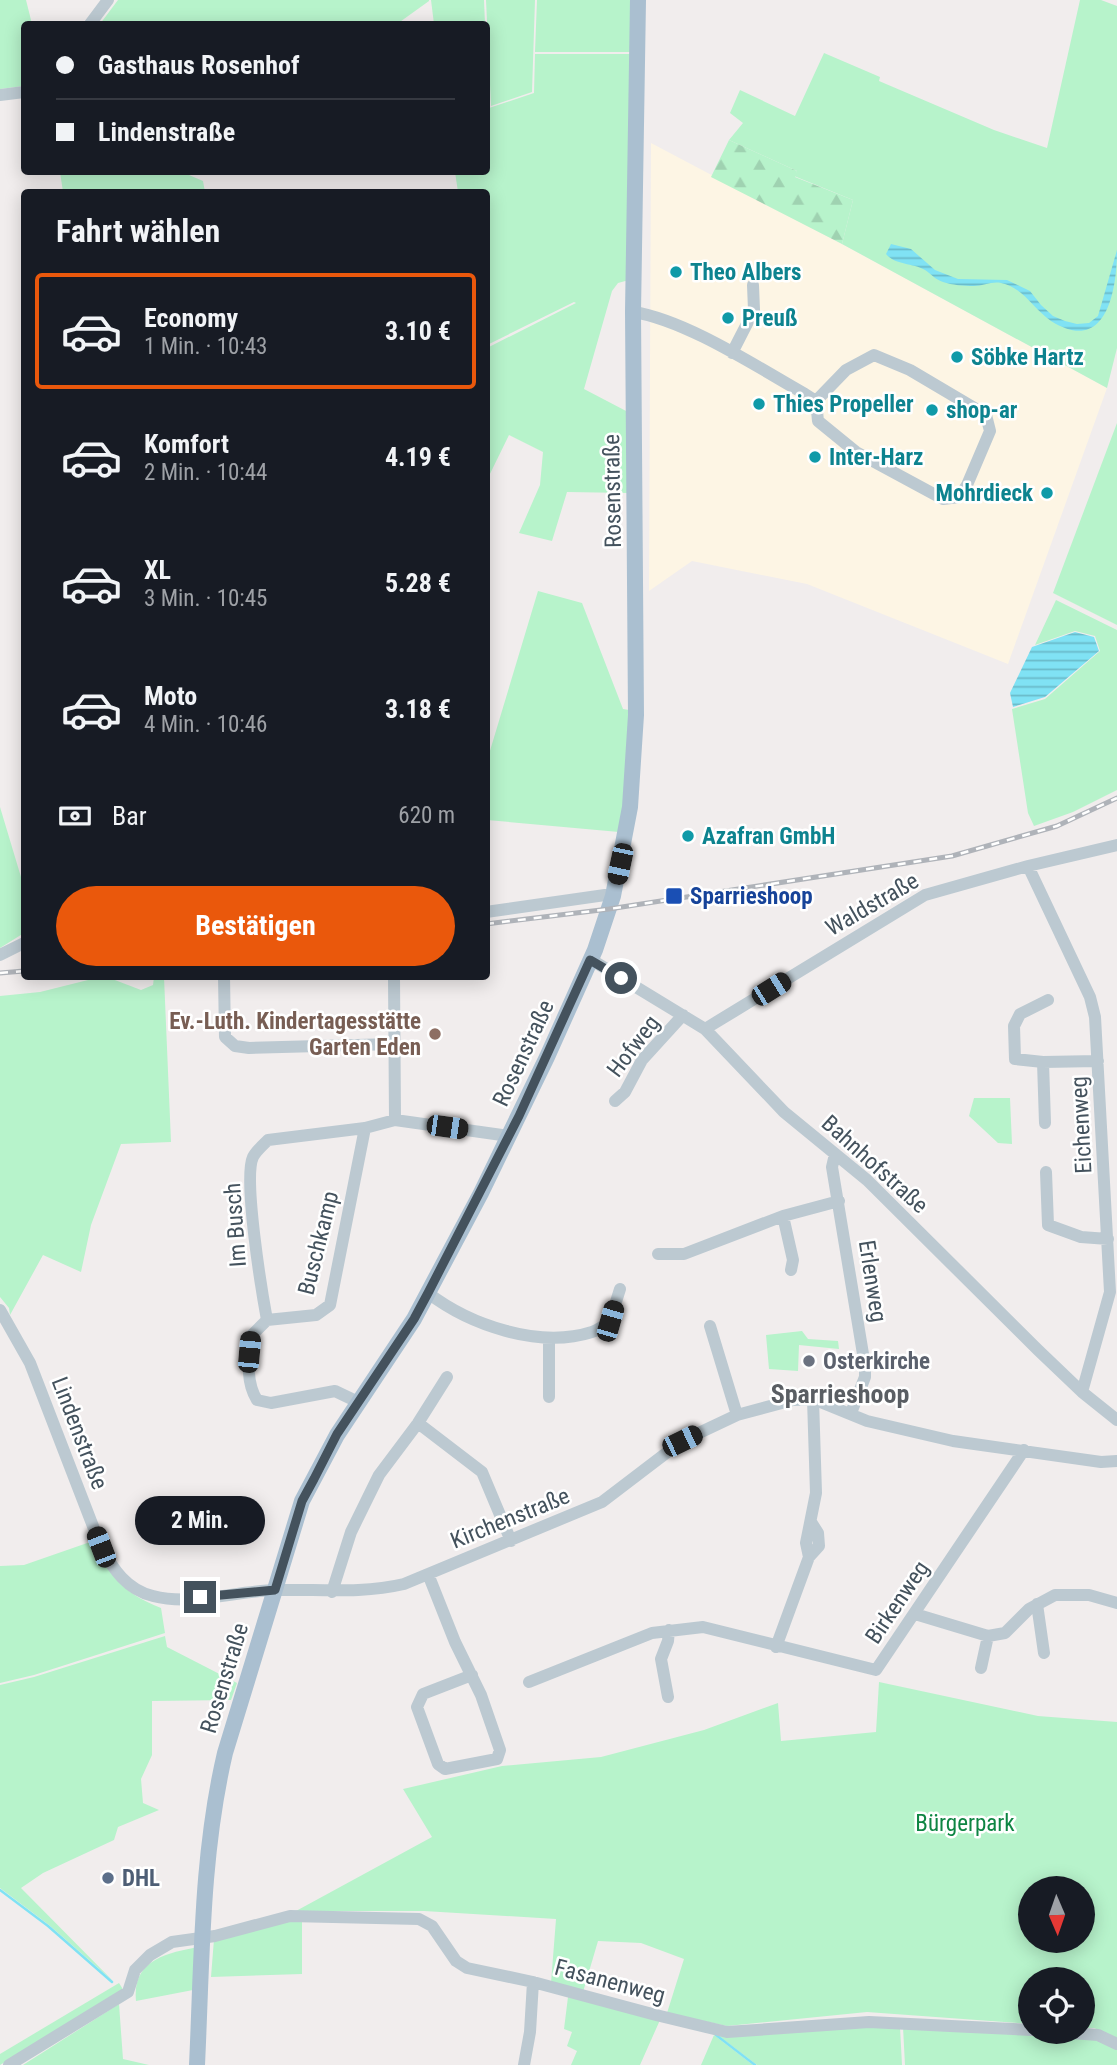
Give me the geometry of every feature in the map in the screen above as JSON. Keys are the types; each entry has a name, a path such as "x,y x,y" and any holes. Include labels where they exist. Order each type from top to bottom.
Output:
{"main road":[{"name":"Rosenstraße","path":"197,2065 209,1848 216,1792 225,1753 302,1501 337,1434 414,1319 509,1136 590,960 613,896 631,807 636,715 633,312 638,0"}],"street":[{"path":"92,21 108,0"},
{"path":"0,95 21,92"},
{"path":"732,353 754,310 753,285"},
{"path":"633,312 657,316 732,353 816,401"},
{"path":"874,355 910,370 986,415 990,432 967,485 958,497 943,499 856,452 818,421 816,401 846,370 874,355"},
{"name":"Waldstraße","path":"705,1029 925,895 1028,866 1117,845"},
{"name":"Eichenweg","path":"1028,866 1090,997 1095,1017 1113,1292 1082,1392"},
{"path":"490,911 613,896"},
{"path":"0,955 21,944"},
{"name":"Bahnhofstraße","path":"590,960 705,1029 784,1112 867,1181 1082,1392 1117,1420"},
{"path":"224,980 225,1037 235,1046 249,1048 394,1044"},
{"path":"394,980 395,1120"},
{"path":"1048,1000 1020,1014 1014,1026 1015,1059 1043,1062 1098,1061"},
{"name":"Hofweg","path":"615,1101 625,1092 642,1060 683,1015"},
{"path":"1043,1062 1045,1123"},
{"name":"Im Busch","path":"267,1320 258,1269 251,1182 253,1158 268,1140 365,1128 395,1120 509,1136"},
{"name":"Buschkamp","path":"267,1320 316,1315 330,1305 365,1128"},
{"name":"Erlenweg","path":"835,1154 832,1167 866,1366 865,1377 851,1413"},
{"path":"1046,1172 1048,1225 1081,1237 1108,1239"},
{"path":"658,1254 684,1254 783,1216 839,1201"},
{"path":"783,1216 793,1260 791,1270"},
{"path":"428,1293 443,1304 492,1328 549,1338 593,1332 610,1321 620,1289"},
{"name":"Lindenstraße","path":"0,1311 30,1363 101,1547 113,1570 130,1586 152,1596 176,1599 275,1590"},
{"path":"267,1320 251,1336 248,1369 257,1400 271,1402 335,1391 358,1402"},
{"path":"710,1326 737,1415"},
{"path":"549,1338 549,1397"},
{"path":"332,1592 351,1532 379,1475 418,1423 447,1377"},
{"path":"776,1647 809,1557 806,1543 816,1493 813,1399"},
{"name":"Kirchenstraße","path":"275,1590 379,1590 404,1584 602,1502 682,1441 737,1415 793,1400 813,1399 867,1421 953,1441 1101,1462 1117,1461"},
{"path":"418,1423 482,1472 511,1541"},
{"name":"Birkenweg","path":"529,1682 652,1633 704,1627 876,1670 1024,1450"},
{"path":"428,1574 455,1642 472,1675 500,1750 497,1759 445,1769 438,1764 417,1707 419,1700 423,1694 472,1675"},
{"path":"915,1614 989,1636 1005,1633 1029,1609 1055,1595 1089,1595 1117,1603"},
{"path":"1037,1604 1044,1653"},
{"path":"667,1697 661,1659 669,1630"},
{"path":"981,1668 989,1636"},
{"name":"Fasanenweg","path":"9,2065 128,1992 135,1970 150,1955 172,1942 290,1916 419,1919 432,1926 456,1961 467,1968 533,1982 727,2032 869,2022 1018,2029"},
{"path":"524,2065 530,2032 533,1982"},
{"path":"1095,2035 1117,2044"}],"shaded area":[{"path":"651,143 1107,388 1008,664 807,584 692,561 649,591"}],"green space":[{"path":"0,0 26,0 31,21 21,21 21,86 0,89"},
{"path":"118,0 429,0 401,21 102,21"},
{"path":"431,0 484,0 485,21 434,21"},
{"path":"486,0 535,0 532,92 491,106 490,21 487,21"},
{"path":"537,0 630,0 633,52 535,52"},
{"path":"1080,0 1101,0 1117,6 1117,348 1107,388 842,244 853,200 794,176 797,171 729,140 743,123 730,113 740,90 795,116 824,53 880,77 879,81 994,130 1047,148"},
{"path":"535,54 634,54 629,280 618,283 612,291 584,389 628,412 628,493 567,492 552,541 519,533 540,485 543,452 509,435 490,474 490,346 576,303 490,344 490,189 458,189 455,175 490,175 490,108 534,93"},
{"path":"729,140 797,171 795,177 853,200 842,244 711,177"},
{"path":"60,175 189,175 203,181 204,189 63,189"},
{"path":"1117,423 1117,625 1053,593"},
{"path":"538,591 582,603 623,709 629,710 625,805 619,832 490,820 490,751"},
{"path":"1056,600 1117,630 1117,790 1073,812 1034,826 1028,813 1012,709 1045,699 1100,651 1095,636 1075,631 1035,645"},
{"path":"0,807 21,877 21,935 0,948"},
{"path":"88,980 115,980 141,990 153,985 154,980 164,980 171,1142 121,1144 91,1225 81,1272 43,1255 10,1315 9,1308 0,1297 0,996 40,992"},
{"path":"974,1098 1010,1098 1012,1144 998,1143 969,1116"},
{"path":"802,1331 808,1339 838,1341 839,1349 799,1345 798,1371 769,1369 766,1335"},
{"path":"93,1541 106,1565 127,1590 161,1608 165,1633 34,1675 0,1683 0,1566 24,1565"},
{"path":"165,1636 167,1647 237,1683 231,1700 152,1701 152,1755 141,1779 143,1803 159,1810 118,1827 114,1840 43,1873 21,1888 113,1981 49,1925 0,1888 0,1685"},
{"name":"Bürgerpark","path":"879,1682 1038,1716 1117,1722 1117,2038 1095,2028 1095,1967 1018,1967 1018,2023 867,2012 727,2026 667,2013 684,1959 641,1943 598,1941 583,1992 551,1983 556,1919 424,1911 296,1911 432,1837 403,1789 502,1766 601,1757 704,1730 778,1703 781,1741 876,1732"},
{"path":"302,1920 302,1974 211,1977 214,1939"},
{"path":"199,1947 193,1990 136,2001 136,1987 145,1967 164,1956"},
{"path":"119,1983 124,1991 0,2065 0,2054"},
{"path":"568,1997 660,2020 640,2065 571,2065 577,2051 567,2046 572,2032 564,2029"},
{"path":"119,2004 123,2059 149,2065 23,2065"},
{"path":"900,2027 902,2065 757,2065 719,2036"},
{"path":"903,2027 1018,2034 1018,2044 1095,2044 1095,2040 1117,2048 1117,2065 905,2065"},
{"path":"714,2035 753,2065 701,2065"}],"water":[{"path":"891,244 911,249 935,270 958,279 1007,280 1030,291 1053,316 1077,324 1089,323 1098,316 1117,250 1115,282 1105,313 1096,324 1085,330 1070,330 1051,321 1016,289 998,283 966,286 943,282 925,270 890,258 886,254"},
{"path":"1075,632 1094,637 1099,651 1045,697 1013,707 1010,693 1032,647"}],"waterway":[{"path":"0,1890 48,1926 112,1982"},
{"path":"716,2035 755,2065"}],"railway":[{"path":"490,924 609,909 952,856 1057,826 1117,798"},
{"path":"0,973 21,971"}],"place":[{"name":"Theo Albers","path":"676,272"},
{"name":"Preuß","path":"728,318"},
{"name":"Söbke Hartz","path":"957,357"},
{"name":"Thies Propeller","path":"759,404"},
{"name":"shop-ar","path":"932,410"},
{"name":"Inter-Harz","path":"815,457"},
{"name":"Mohrdieck","path":"1047,493"},
{"name":"Azafran GmbH","path":"688,836"},
{"name":"Sparrieshoop","path":"674,896"},
{"name":"Ev.-Luth. Kindertagesstätte Garten Eden","path":"435,1034"},
{"name":"Osterkirche","path":"809,1361"},
{"name":"DHL","path":"108,1878"}],"district":[{"name":"Sparrieshoop","path":"840,1394"}],"route":[{"path":"200,1597 275,1590 302,1501 337,1434 414,1319 428,1293 519,1116 590,960 621,978"}]}
